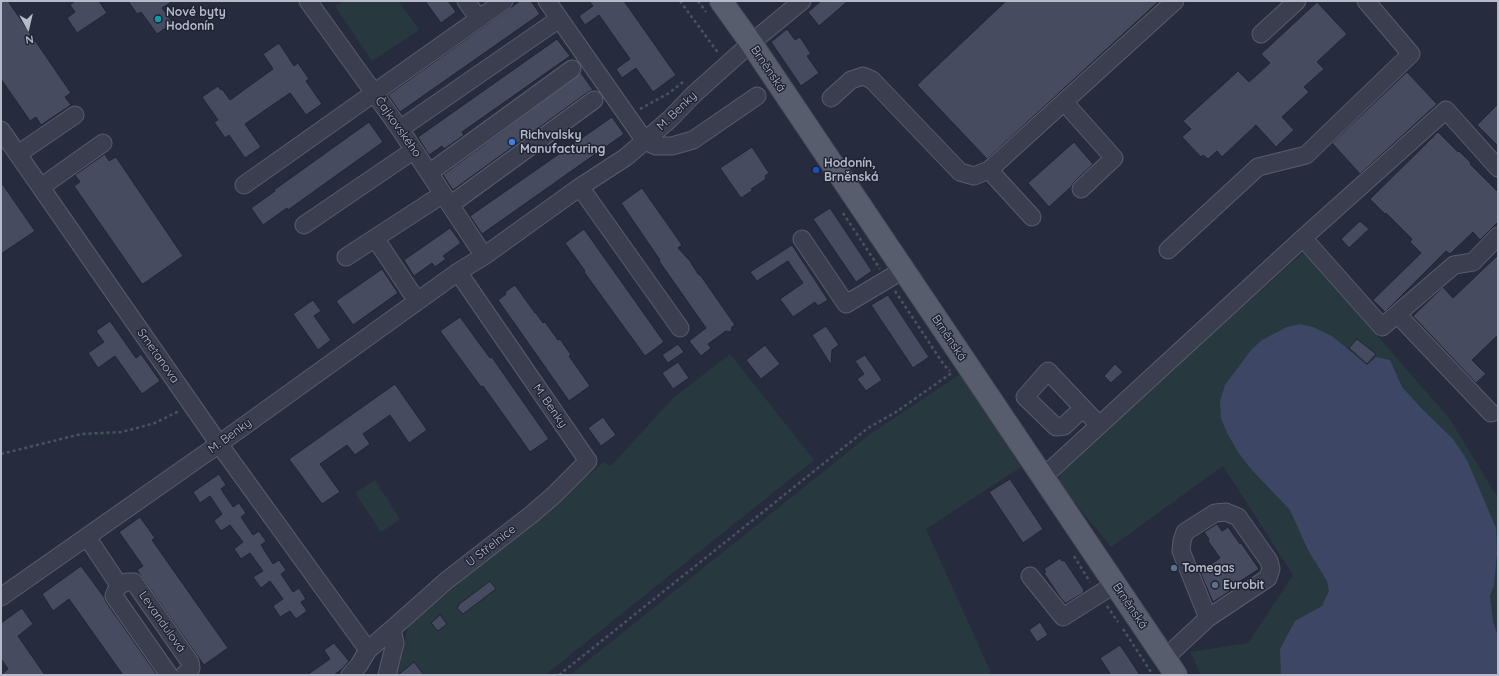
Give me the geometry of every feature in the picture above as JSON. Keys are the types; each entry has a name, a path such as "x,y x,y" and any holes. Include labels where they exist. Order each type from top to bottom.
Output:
{"main road":[{"name":"Brněnská","path":"720,1 750,43 1170,666"}],"street":[{"name":"Čajkovského","path":"308,1 400,129 484,256"},
{"path":"466,1 479,19"},
{"path":"244,185 504,1"},
{"path":"547,1 645,141 656,146 664,147 693,140 757,96"},
{"name":"M. Benky","path":"1,597 219,444 458,272 484,256 580,187 626,157 750,43 802,1"},
{"path":"831,98 851,80 863,76 872,80 960,172 974,176 989,170 1175,1"},
{"path":"1261,34 1297,1"},
{"path":"1168,250 1258,167 1306,155 1411,54 1366,1"},
{"path":"400,129 559,19"},
{"path":"429,173 572,69"},
{"path":"346,257 375,238 447,200 594,100"},
{"path":"1064,102 1114,158 1081,189"},
{"path":"1042,476 1446,110 1498,168"},
{"path":"18,154 75,115"},
{"name":"Smetanova","path":"1,130 219,444 368,650"},
{"path":"41,187 103,143"},
{"path":"304,225 414,150"},
{"path":"989,170 1032,217"},
{"path":"580,187 680,328"},
{"path":"1303,238 1382,327 1454,265 1473,262 1498,236"},
{"path":"375,238 417,301"},
{"path":"802,239 846,304 903,270"},
{"name":"M. Benky","path":"458,272 588,461"},
{"path":"1397,314 1491,413"},
{"path":"1083,408 1099,425"},
{"name":"U Střelnice","path":"350,675 359,665 368,650 429,595 532,514 554,495 588,461"},
{"path":"1170,666 1208,618 1268,578 1271,569 1269,561 1238,517 1226,512 1215,513 1185,532 1182,541 1181,551 1208,618"},
{"path":"87,537 119,585"},
{"path":"1030,576 1063,617 1115,584"},
{"name":"Levandulová","path":"169,675 114,596 119,585 127,582 134,582 190,662 191,668 184,675"},
{"path":"387,675 395,643 392,629"}],"path":[{"path":"680,1 719,54"},
{"path":"713,59 725,49"},
{"path":"639,109 669,94 688,79"},
{"path":"559,675 868,428 896,412 966,363"},
{"path":"1,454 76,436 121,432 137,428 155,423 192,405"}],"shaded area":[{"path":"343,1 399,1 419,30 372,61 335,6"},
{"path":"1304,252 1449,418 1498,498 1498,675 1201,675 1190,652 1248,643 1293,575 1223,466 1111,547 1058,482 1061,472 1167,373"},
{"path":"730,354 814,460 545,675 395,675 409,625 604,462 611,466 673,398"},
{"path":"962,373 1021,467 926,529 992,675 570,675 869,435"},
{"path":"375,480 400,519 381,532 355,493"}],"water":[{"path":"1300,324 1313,327 1332,336 1367,365 1376,357 1390,360 1402,387 1453,439 1467,460 1496,528 1497,554 1494,585 1490,596 1493,622 1498,636 1498,675 1281,675 1280,649 1295,621 1322,606 1329,591 1327,581 1308,550 1290,510 1251,469 1238,452 1227,433 1221,418 1220,401 1225,385 1252,349 1262,340 1287,327"}],"building":[{"path":"1,1 8,1 71,93 65,97 71,105 41,125 36,117 30,121 1,79"},
{"path":"75,1 99,1 107,13 77,33 67,18 75,12 70,5"},
{"name":"Nové byty Hodonín","path":"128,1 173,1 162,8 173,23 157,34 141,12 137,14"},
{"path":"425,1 448,1 456,12 441,23"},
{"path":"520,1 531,1 540,14 400,112 388,95"},
{"path":"589,1 624,1 676,75 653,92 636,68 622,78 616,69 630,59 599,15 585,25 579,16 593,6"},
{"path":"821,1 848,1 819,26 808,12"},
{"path":"1006,1 1159,1 987,159 917,85"},
{"path":"1317,2 1347,34 1317,62 1324,69 1304,87 1309,92 1282,117 1294,130 1276,147 1256,125 1222,157 1217,151 1208,159 1203,155 1201,157 1182,137 1191,129 1183,121 1238,71 1249,82 1270,63 1261,54"},
{"path":"787,29 795,40 800,37 811,54 807,56 819,73 801,86 771,42"},
{"path":"557,39 570,56 462,132 464,135 444,149 442,146 429,155 418,137"},
{"path":"279,43 294,66 298,63 309,79 306,81 322,104 306,115 290,93 245,124 261,147 245,158 229,135 225,138 214,122 218,120 202,97 218,86 230,100 273,69 263,54"},
{"path":"1407,72 1437,104 1360,174 1332,143"},
{"path":"581,73 593,90 588,92 453,190 443,175"},
{"path":"1498,104 1498,146 1477,125"},
{"path":"612,117 624,134 482,234 470,216"},
{"path":"369,122 383,142 288,210 287,208 263,225 251,208"},
{"path":"1438,132 1471,163 1470,164 1498,192 1498,222 1480,240 1473,232 1450,254 1446,251 1385,312 1373,300 1421,253 1410,242 1412,239 1370,199"},
{"path":"1074,142 1093,164 1049,207 1028,183"},
{"path":"752,147 769,173 765,176 766,179 741,198 720,168"},
{"path":"105,154 109,161 116,157 183,256 143,284 74,186 80,182 75,175"},
{"path":"1,182 35,231 1,254"},
{"path":"642,188 682,245 678,248 690,261 735,325 732,327 731,332 726,331 708,344 711,348 701,356 689,341 706,328 621,203"},
{"path":"830,208 872,271 856,282 813,219"},
{"path":"1360,221 1369,229 1349,248 1341,239"},
{"path":"450,228 461,243 443,256 446,259 435,267 432,263 414,276 404,260"},
{"path":"584,229 664,342 645,356 584,272 585,271 565,243"},
{"path":"792,245 828,300 818,306 815,302 793,317 780,299 803,283 788,261 757,281 750,272"},
{"path":"1498,255 1498,335 1472,360 1486,374 1476,383 1413,316 1443,287 1453,298"},
{"path":"382,269 398,293 353,325 336,301"},
{"path":"515,285 543,323 545,322 558,340 560,339 571,355 569,356 590,386 569,401 498,300 506,294 505,292"},
{"path":"888,295 929,357 913,368 871,305"},
{"path":"313,300 321,311 314,316 331,340 318,350 293,314"},
{"path":"460,317 490,358 492,357 549,439 530,452 483,386 481,387 440,331"},
{"path":"110,321 136,358 141,354 160,381 142,394 115,356 98,368 88,353 104,342 96,331"},
{"path":"826,326 839,345 832,350 831,365 812,335"},
{"path":"1357,339 1376,354 1367,364 1349,348"},
{"path":"678,344 684,352 668,363 662,355"},
{"path":"765,345 780,364 761,379 746,360"},
{"path":"865,355 882,380 866,391 857,379 864,374 855,361"},
{"path":"678,362 689,378 673,389 662,373"},
{"path":"1115,364 1123,372 1111,383 1104,376"},
{"path":"395,384 427,430 409,443 390,415 363,434 370,444 355,455 347,445 320,464 340,492 322,504 289,459"},
{"path":"603,417 616,435 601,446 588,428"},
{"path":"219,474 226,485 221,489 233,507 239,503 246,513 241,517 253,535 259,531 266,541 261,545 273,564 279,560 286,570 281,574 293,592 299,588 306,599 301,602 307,611 296,619 290,611 280,617 273,606 283,599 270,581 261,588 253,577 263,571 250,553 241,559 234,549 243,542 230,525 221,531 214,521 222,514 210,496 200,503 193,492"},
{"path":"1010,479 1043,529 1023,543 989,492"},
{"path":"140,517 155,538 152,540 228,648 204,665 137,570 143,566 119,532"},
{"path":"1217,524 1222,531 1228,527 1259,569 1228,589 1230,591 1213,602 1200,572 1220,558 1208,541 1209,539 1204,532"},
{"path":"1060,558 1062,561 1064,560 1084,590 1083,593 1066,603 1060,597 1044,573 1046,572 1044,569"},
{"path":"81,566 157,675 123,675 69,599 53,611 42,594"},
{"path":"490,581 496,589 463,614 457,608 459,606 458,605"},
{"path":"22,608 33,624 18,636 45,675 1,675 8,669 1,659 1,623"},
{"path":"440,615 447,624 438,631 431,623"},
{"path":"1040,622 1048,635 1037,642 1029,630"},
{"path":"334,643 349,661 334,675 307,675 330,659 324,650"},
{"path":"1120,645 1140,675 1111,675 1100,658"},
{"path":"414,662 424,675 398,675"}],"place":[{"name":"Nové byty Hodonín","path":"158,19"},
{"name":"Richvalsky Manufacturing","path":"512,142"},
{"name":"Hodonín, Brněnská","path":"816,170"},
{"name":"Tomegas","path":"1174,568"},
{"name":"Eurobit","path":"1215,585"}]}
